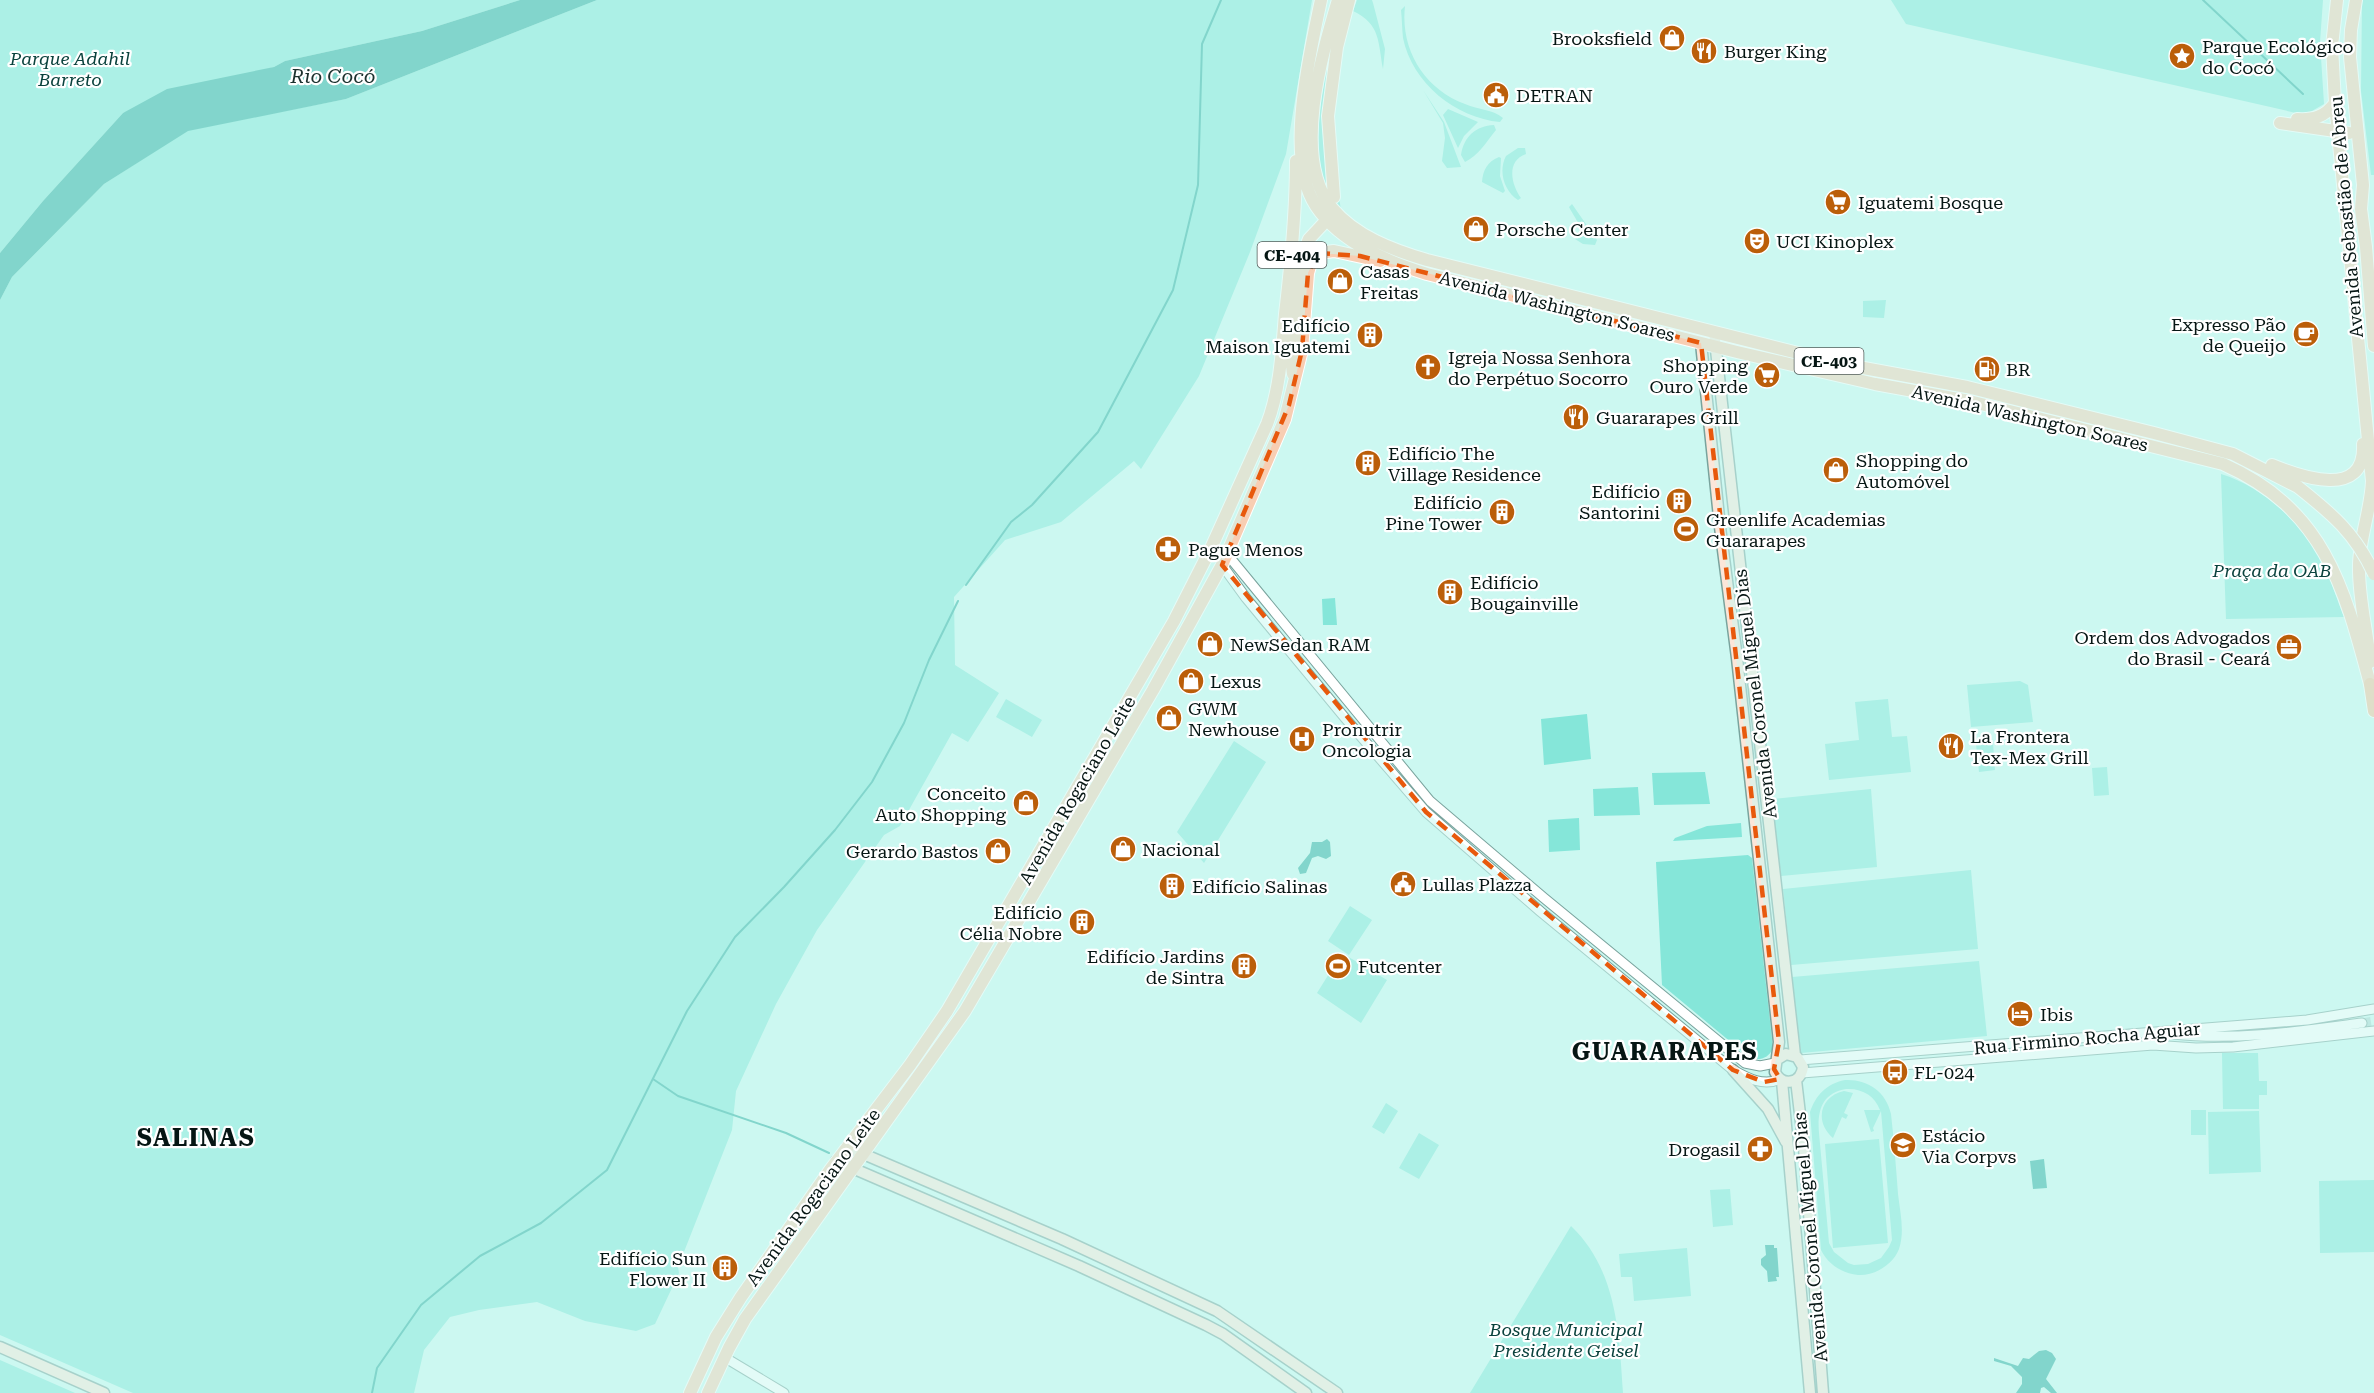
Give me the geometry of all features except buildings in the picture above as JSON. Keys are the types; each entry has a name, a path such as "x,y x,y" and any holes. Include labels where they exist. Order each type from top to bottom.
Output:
{"highway":[{"name":"Avenida Washington Soares","path":"2370,684 2374,711"}],"main road":[{"name":"CE-404","path":"1321,0 1306,74 1301,122 1302,161 1306,184 1316,207 1328,225"},
{"path":"1333,202 1318,183 1314,165 1313,119 1319,76 1338,0"},
{"path":"1333,202 1328,116 1337,46 1349,0"},
{"name":"Avenida Sebastião de Abreu","path":"2337,0 2332,46 2335,103 2343,129 2339,152 2356,308 2366,433"},
{"name":"Avenida Sebastião de Abreu","path":"2356,0 2351,30 2350,57 2363,185 2361,209 2374,346"},
{"path":"2350,57 2343,129 2361,209"},
{"path":"2284,120 2319,117 2335,103"},
{"path":"2284,120 2343,129"},
{"path":"2284,120 2327,137 2339,152"},
{"name":"Avenida Rogaciano Leite","path":"690,1393 726,1320 836,1161 928,1040 1051,836 1163,641 1211,548 1267,424 1276,388 1294,235 1296,143 1301,122"},
{"name":"Avenida Washington Soares","path":"1333,202 1358,230 1399,251 1842,364 1978,389 2234,454 2298,487 2326,509 2350,533 2374,574"},
{"path":"1294,384 1292,358 1298,266 1309,239 1328,225"},
{"name":"Avenida Washington Soares","path":"1328,225 1356,243 1404,267 1701,343 1875,384 1970,400 2223,464 2239,471 2271,492 2296,514 2319,541 2343,591 2370,684"},
{"name":"CE-404","path":"1294,384 1302,350 1308,273 1314,256 1323,251 1334,251 1404,267"},
{"path":"2356,308 2371,309"},
{"name":"Avenida Coronel Miguel Dias","path":"1714,332 1797,1058"},
{"name":"Avenida Coronel Miguel Dias","path":"1701,343 1779,1042 1777,1061"},
{"path":"2358,354 2374,353"},
{"name":"Avenida Rogaciano Leite","path":"708,1393 724,1357 751,1310 948,1037 1064,843 1225,560 1285,419 1294,384"},
{"path":"2234,454 2247,455 2312,478 2335,481 2350,475 2359,466 2366,433"},
{"name":"Avenida Washington Soares","path":"2366,433 2372,489 2361,541 2359,576 2368,641 2370,684"},
{"path":"1726,572 1740,570"},
{"path":"1051,836 1054,844 1064,843"},
{"path":"1027,876 1036,875 1040,884"},
{"path":"1786,1054 1797,1058 1799,1077 1790,1082 1781,1080 1775,1072 1777,1061 1786,1054"},
{"path":"1733,1070 1768,1109 1790,1150"},
{"name":"Avenida Coronel Miguel Dias","path":"1799,1077 1823,1393"},
{"name":"Avenida Coronel Miguel Dias","path":"1781,1080 1790,1150 1810,1393"},
{"path":"847,1147 1062,1239 1217,1311 1337,1393"},
{"path":"836,1161 1055,1255 1223,1334 1306,1393"},
{"path":"1055,1255 1062,1239"},
{"path":"1079,1266 1086,1250"},
{"path":"0,1347 104,1393"}],"street":[{"path":"1211,548 1225,560 1430,801 1745,1063 1760,1066 1777,1061"},
{"path":"1225,560 1250,603 1426,812 1533,906 1733,1070 1749,1079 1764,1082 1781,1080"},
{"name":"Rua Firmino Rocha Aguiar","path":"1797,1058 2307,1020 2374,1010"},
{"path":"2158,1032 2223,1037 2362,1023"},
{"name":"Rua Firmino Rocha Aguiar","path":"1799,1077 2153,1045 2196,1048 2233,1047 2374,1031"},
{"path":"724,1357 784,1393"}],"highlighted area":[{"path":"1318,253 1360,256 1701,343 1779,1042 1774,1069 1780,1079 1764,1082 1733,1070 1426,812 1222,565 1289,405 1302,350 1308,273"}],"green space":[{"name":"Parque Adahil Barreto","path":"0,0 520,0 422,31 285,61 274,67 123,113 43,201 0,253"},
{"path":"597,0 1312,0 1286,154 1250,252 1199,376 1141,469 1134,461 1061,522 1005,540 954,597 955,665 999,693 968,742 952,733 900,826 884,835 817,930 776,1004 736,1091 732,1130 678,1267 679,1273 655,1324 636,1331 585,1321 537,1302 479,1310 450,1317 424,1350 414,1393 133,1393 0,1335 0,300 12,277 104,184 188,130 346,99"},
{"path":"1357,0 1372,0 1385,49 1383,69 1377,35 1369,22 1353,11"},
{"name":"Parque Ecológico do Cocó","path":"1891,0 2323,0 2320,42 2324,104 2305,115 1906,24"},
{"path":"2362,0 2374,0 2374,175 2371,175 2361,91"},
{"path":"1405,6 1406,37 1418,66 1427,78 1450,97 1499,115 1503,118 1500,122 1468,114 1452,106 1426,83 1416,70 1403,38 1401,10"},
{"path":"1331,46 1324,103 1341,210 1329,192 1322,173 1319,152 1320,109"},
{"path":"1423,90 1444,122 1461,167 1447,168 1442,161 1445,138 1443,123"},
{"path":"1448,109 1478,122 1464,136 1458,148 1443,115"},
{"path":"1494,125 1496,130 1486,143 1465,162 1461,155 1468,137 1482,127"},
{"path":"1518,148 1525,148 1526,154 1515,162 1513,167 1513,180 1521,198 1518,200 1506,186 1503,168 1506,156"},
{"path":"1499,157 1501,158 1500,176 1505,191 1503,193 1482,182 1486,167"},
{"path":"1572,204 1597,240 1595,245 1583,244 1575,239 1579,228 1569,207"},
{"path":"1886,300 1884,318 1863,317 1863,301"},
{"name":"Praça da OAB","path":"2221,474 2237,480 2266,497 2303,532 2325,567 2344,617 2226,619"},
{"path":"1335,598 1337,625 1323,625 1322,599"},
{"path":"2020,681 2028,685 2033,722 1971,727 1967,685"},
{"path":"1006,699 1042,720 1032,737 996,717"},
{"path":"1888,699 1892,737 1907,736 1911,772 1829,780 1825,744 1859,740 1855,702"},
{"path":"1587,714 1591,759 1544,765 1541,719"},
{"path":"1234,741 1266,762 1204,863 1177,832"},
{"path":"1993,743 1995,770 1979,772 1976,744"},
{"path":"2107,767 2109,795 2094,796 2092,768"},
{"path":"1705,772 1710,804 1654,805 1652,773"},
{"path":"1638,787 1640,815 1594,816 1593,789"},
{"path":"1871,789 1877,867 1781,876 1772,799"},
{"path":"1579,818 1580,850 1549,852 1548,820"},
{"path":"1741,823 1742,837 1673,841 1675,838 1707,826"},
{"path":"1748,855 1752,858 1773,1048 1767,1056 1757,1059 1750,1058 1662,985 1656,862"},
{"path":"1971,870 1978,949 1791,965 1783,889"},
{"path":"1350,906 1372,920 1349,955 1328,941"},
{"path":"1342,953 1387,980 1361,1023 1317,993"},
{"path":"1979,961 1987,1036 1801,1053 1792,977"},
{"path":"2222,1053 2258,1053 2259,1081 2267,1081 2267,1095 2259,1095 2259,1109 2223,1109"},
{"path":"1845,1080 1861,1082 1874,1088 1885,1099 1891,1114 1901,1242 1896,1255 1888,1265 1864,1275 1841,1270 1827,1260 1821,1250 1810,1112 1815,1100 1823,1091 1832,1084","holes":["1852,1089 1871,1097 1878,1105 1880,1110 1864,1110 1871,1132 1874,1131 1873,1128 1881,1111 1892,1240 1881,1258 1868,1264 1854,1265 1834,1252 1829,1243 1819,1125 1820,1110 1826,1099 1838,1091"]},
{"path":"1844,1091 1853,1093 1844,1113 1848,1115 1846,1119 1842,1117 1833,1138 1823,1125 1822,1110 1829,1098"},
{"path":"1386,1103 1398,1111 1384,1134 1372,1127"},
{"path":"2191,1110 2206,1110 2206,1135 2191,1135"},
{"path":"2259,1111 2261,1172 2209,1174 2208,1112"},
{"path":"1419,1133 1439,1145 1419,1179 1399,1168"},
{"path":"1879,1139 1888,1243 1833,1248 1825,1144"},
{"path":"2374,1180 2374,1252 2320,1253 2319,1181"},
{"path":"1730,1189 1733,1225 1713,1227 1710,1190"},
{"name":"Bosque Municipal Presidente Geisel","path":"1571,1226 1586,1243 1607,1282 1617,1325 1623,1393 1470,1393"},
{"path":"1687,1248 1691,1296 1634,1301 1632,1277 1621,1277 1619,1254"},
{"path":"0,1360 75,1393 0,1393"}],"water":[{"name":"Rio Cocó","path":"520,0 597,0 346,99 188,131 104,184 12,277 0,300 0,253 43,201 123,113 167,89 274,67 285,61 422,31"},
{"path":"1327,839 1330,842 1331,856 1326,859 1318,856 1312,858 1306,873 1300,874 1298,868 1310,853 1312,842 1322,842"},
{"path":"2044,1159 2047,1188 2033,1189 2030,1161"},
{"path":"1765,1245 1774,1245 1774,1248 1777,1248 1779,1277 1776,1277 1777,1281 1768,1282 1767,1271 1761,1265 1761,1259 1766,1255"},
{"path":"2046,1350 2056,1359 2046,1379 2057,1393 2051,1393 2044,1387 2041,1388 2040,1393 2016,1393 2022,1384 2022,1377 2011,1366 1994,1361 1994,1358 2018,1366 2023,1358 2029,1359 2039,1351"}],"waterway":[{"path":"966,585 1011,522 1032,505 1098,432 1173,290 1198,185 1202,44 1221,0"},
{"path":"2203,0 2303,94"},
{"path":"372,1393 377,1368 421,1305 480,1256 541,1223 607,1170 687,1011 735,937 835,830 872,782 904,723 929,660 958,601"},
{"path":"653,1079 678,1096 786,1133 829,1153"}],"tunnel":[{"path":"2362,1023 2374,1021"}],"place":[{"name":"Brooksfield","path":"1672,38"},
{"name":"Burger King","path":"1704,51"},
{"name":"Parque Ecológico do Cocó","path":"2182,56"},
{"name":"DETRAN","path":"1496,95"},
{"name":"Iguatemi Bosque","path":"1838,202"},
{"name":"Porsche Center","path":"1476,229"},
{"name":"UCI Kinoplex","path":"1757,241"},
{"name":"Casas Freitas","path":"1340,281"},
{"name":"Expresso Pão de Queijo","path":"2306,334"},
{"name":"Edifício Maison Iguatemi","path":"1370,335"},
{"name":"Igreja Nossa Senhora do Perpétuo Socorro","path":"1428,367"},
{"name":"BR","path":"1987,369"},
{"name":"Shopping Ouro Verde","path":"1767,375"},
{"name":"Guararapes Grill","path":"1576,417"},
{"name":"Edifício The Village Residence","path":"1368,463"},
{"name":"Shopping do Automóvel","path":"1836,470"},
{"name":"Edifício Santorini","path":"1679,501"},
{"name":"Edifício Pine Tower","path":"1502,512"},
{"name":"Greenlife Academias Guararapes","path":"1686,529"},
{"name":"Pague Menos","path":"1168,549"},
{"name":"Edifício Bougainville","path":"1450,592"},
{"name":"NewSedan RAM","path":"1210,644"},
{"name":"Ordem dos Advogados do Brasil - Ceará","path":"2289,647"},
{"name":"Lexus","path":"1191,681"},
{"name":"GWM Newhouse","path":"1169,718"},
{"name":"Pronutrir Oncologia","path":"1302,739"},
{"name":"La Frontera Tex-Mex Grill","path":"1951,746"},
{"name":"Conceito Auto Shopping","path":"1026,803"},
{"name":"Nacional","path":"1123,849"},
{"name":"Gerardo Bastos","path":"998,851"},
{"name":"Lullas Plazza","path":"1403,884"},
{"name":"Edifício Salinas","path":"1172,886"},
{"name":"Edifício Célia Nobre","path":"1082,922"},
{"name":"Edifício Jardins de Sintra","path":"1244,966"},
{"name":"Futcenter","path":"1338,966"},
{"name":"Ibis","path":"2020,1014"},
{"name":"FL-024","path":"1895,1072"},
{"name":"Estácio Via Corpvs","path":"1903,1145"},
{"name":"Drogasil","path":"1760,1149"},
{"name":"Edifício Sun Flower II","path":"725,1268"}],"district":[{"name":"GUARARAPES","path":"1665,1052"},
{"name":"SALINAS","path":"196,1138"}]}
